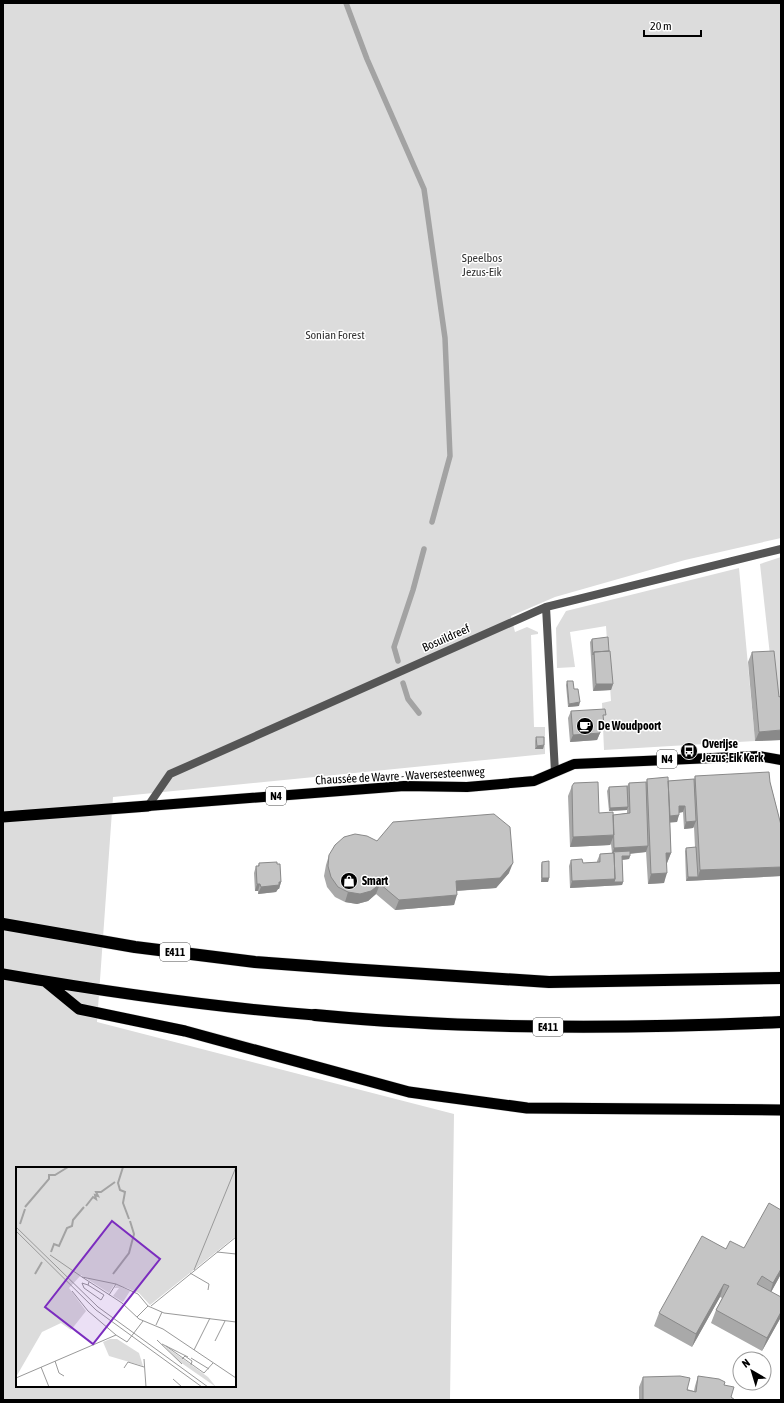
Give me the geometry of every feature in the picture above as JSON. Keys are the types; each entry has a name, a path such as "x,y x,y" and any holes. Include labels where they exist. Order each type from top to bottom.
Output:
{"highway":[{"name":"N4","path":"3,817 148,806"},
{"name":"E411","path":"3,924 135,947 255,962 349,970 549,982 781,978"},
{"name":"E411","path":"3,974 125,994 245,1010 368,1020 550,1028 781,1022"},
{"path":"46,982 79,1009 185,1031 409,1092 527,1108 781,1110"}],"main road":[{"name":"N4","path":"555,772 574,764 658,759 759,756 781,760"},
{"name":"Chaussée de Wavre - Waversesteenweg","path":"148,806 404,786 467,787 534,781 555,772"}],"street":[{"name":"Bosuildreef","path":"148,806 170,774 546,607 781,549"},
{"path":"546,607 555,772"}],"green space":[{"name":"Sonian Forest","path":"3,3 781,3 781,538 685,560 555,597 511,616 515,632 527,627 538,632 538,634 531,635 534,727 545,727 545,754 113,797 97,1022 454,1114 450,1400 3,1400"},
{"path":"781,557 781,700 775,701 760,564"},
{"path":"739,568 755,741 604,750 602,703 611,701 606,626 570,632 575,667 557,668 556,628 566,611"}],"building":[{"path":"608,637 609,651 594,652 593,655 592,639"},
{"path":"610,651 613,684 596,684 594,652"},
{"path":"774,651 779,697 781,696 781,730 759,732 752,652"},
{"path":"567,681 573,681 574,689 578,689 580,702 569,704"},
{"name":"De Woudpoort","path":"605,709 606,715 603,715 604,724 600,724 600,733 573,735 571,711"},
{"path":"536,737 544,737 544,745 537,746"},
{"path":"769,772 770,782 781,825 781,867 700,870 695,776"},
{"path":"668,777 671,853 666,853 667,873 651,874 647,779"},
{"path":"694,779 696,821 686,822 685,806 679,806 679,815 670,816 668,781"},
{"path":"598,782 599,813 613,812 614,835 573,837 572,786 574,783"},
{"path":"646,782 648,846 614,848 613,815 630,813 629,783"},
{"path":"627,786 628,807 610,808 609,787"},
{"path":"494,814 510,827 513,863 500,878 456,881 457,895 399,900 380,884 371,891 360,894 348,892 338,887 331,877 328,866 329,855 335,845 344,837 355,834 367,836 377,841 393,822"},
{"path":"696,847 698,877 688,877 686,848"},
{"path":"630,851 630,856 622,856 623,882 614,882 613,852"},
{"path":"614,853 615,879 572,881 571,860 582,859 583,863 600,862 600,854"},
{"path":"549,861 549,878 542,878 542,862"},
{"path":"277,862 277,864 280,864 281,882 279,882 279,885 261,887 260,884 257,884 256,866 259,866 259,863"},
{"path":"769,1203 781,1210 781,1269 773,1283 762,1276 757,1284 781,1297 781,1312 767,1338 716,1310 729,1286 724,1284 696,1334 659,1313 702,1236 726,1249 730,1241 744,1248"},
{"path":"680,1376 690,1378 687,1390 696,1392 698,1376 719,1379 725,1382 724,1385 732,1387 733,1391 731,1397 735,1400 643,1400 643,1377"}],"waterway":[{"path":"346,3 367,59 424,189 445,338 450,456 432,522"},
{"path":"398,661 394,647 413,590 424,549"},
{"path":"403,683 408,699 419,713"}],"place":[{"name":"De Woudpoort","path":"585,726"},
{"name":"Overijse Jezus-Eik Kerk","path":"689,751"},
{"name":"Smart","path":"349,881"}],"park label":[{"name":"Speelbos Jezus-Eik","path":"482,265"}]}
